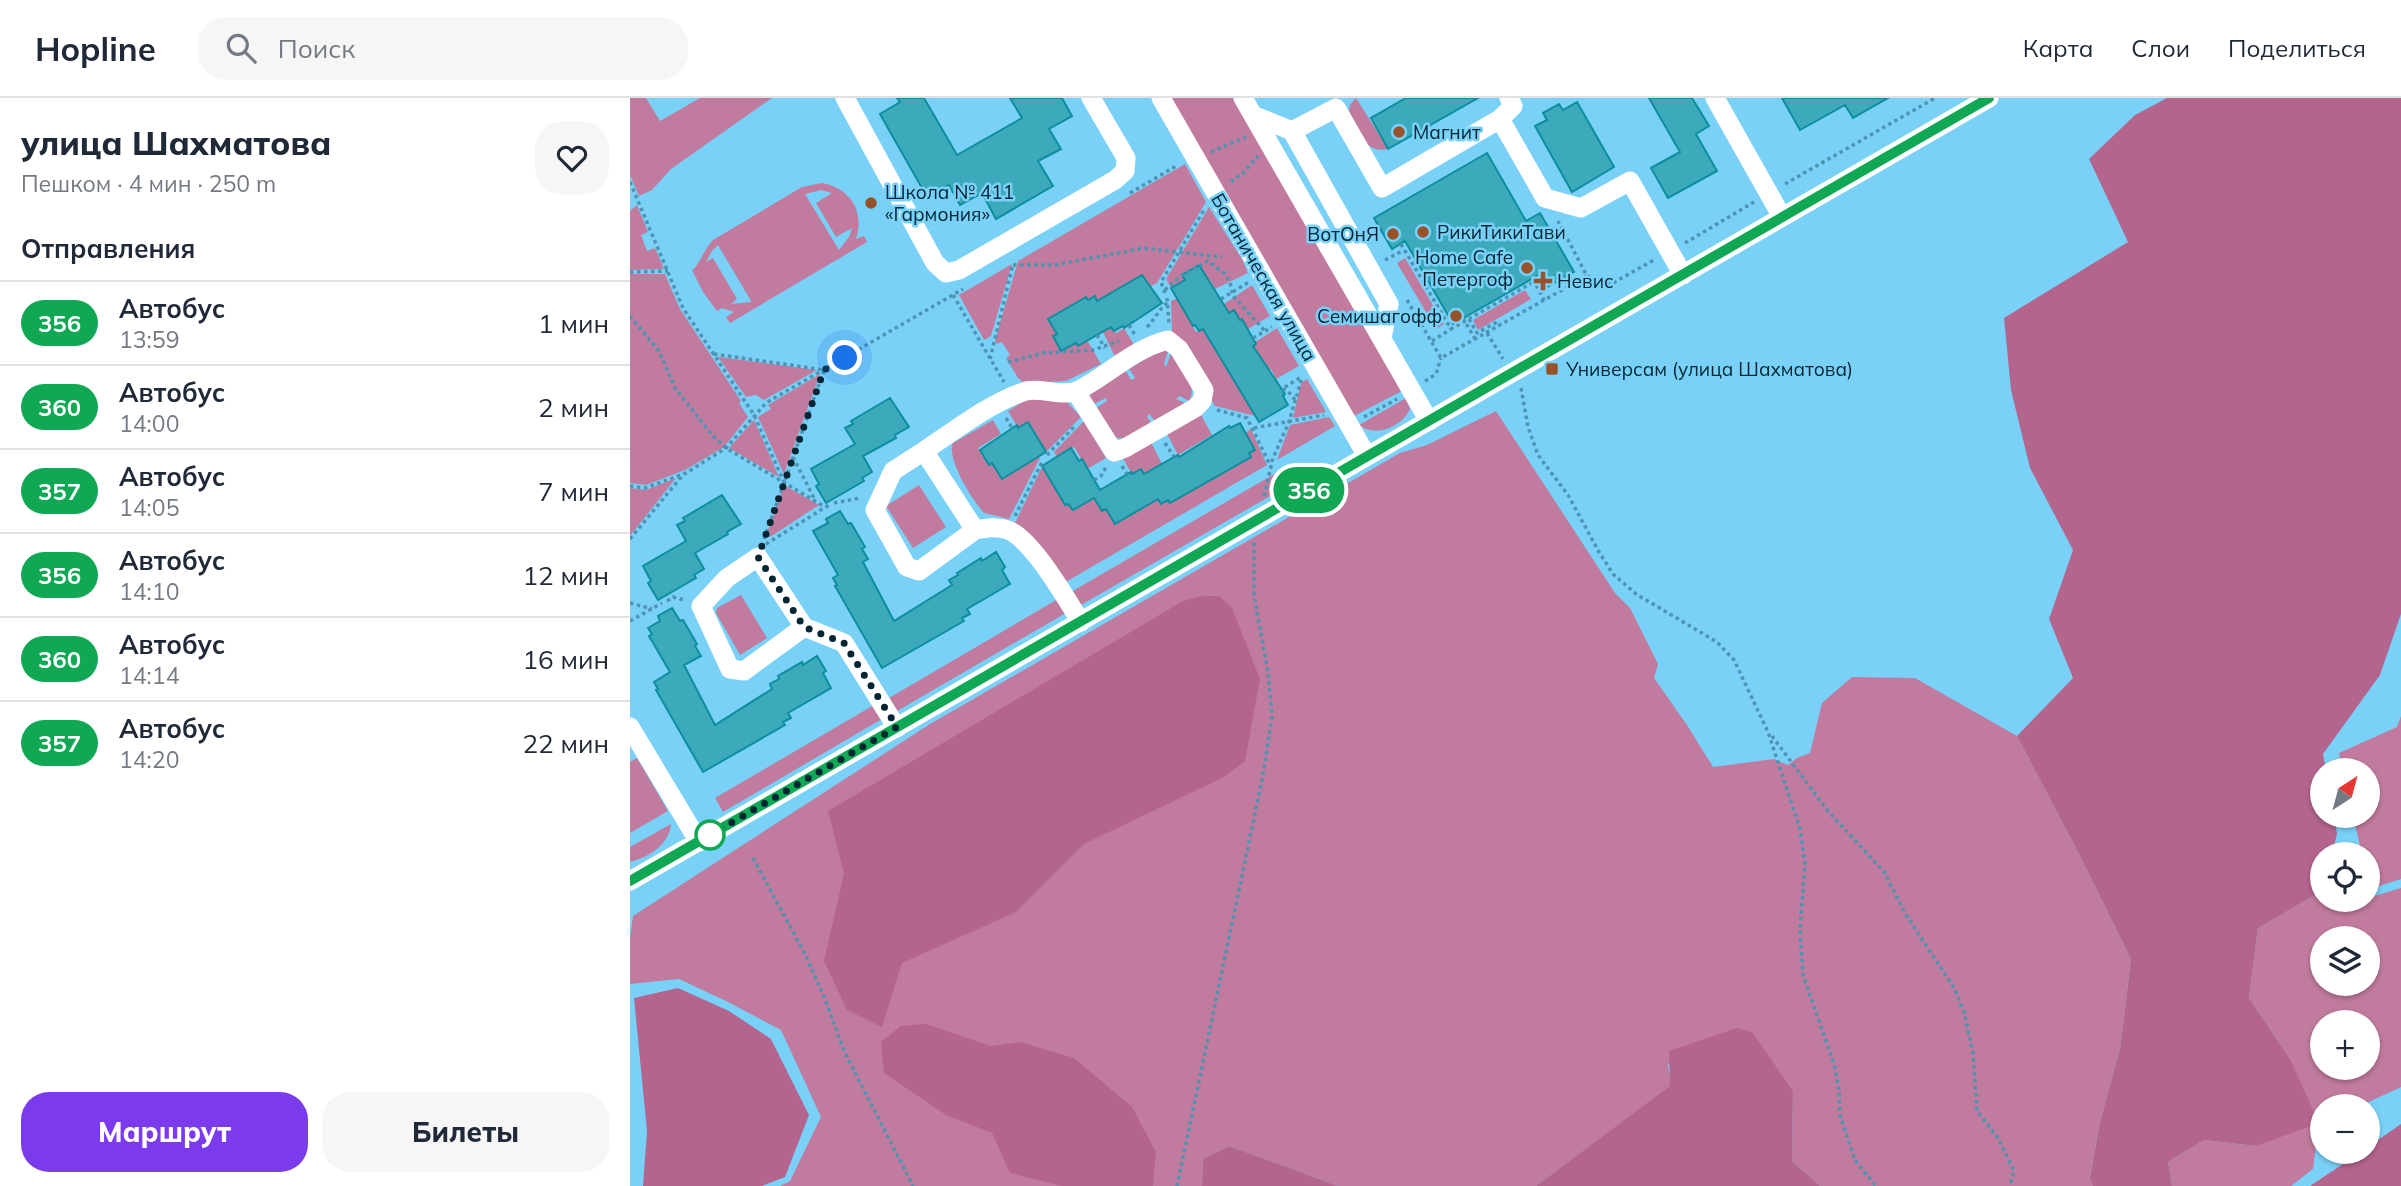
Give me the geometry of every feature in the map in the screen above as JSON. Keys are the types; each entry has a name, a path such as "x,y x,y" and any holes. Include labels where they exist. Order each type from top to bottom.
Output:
{"street":[{"path":"845,98 935,263 946,273 959,270 1115,180 1125,171 1126,158 1091,98"},
{"name":"Ботаническая улица","path":"1161,98 1367,456"},
{"path":"1292,131 1341,103 1382,188 1500,119 1513,106 1509,98"},
{"path":"1715,98 1782,217"},
{"path":"630,881 1989,98"},
{"path":"1250,116 1429,421"},
{"path":"1250,116 1292,131 1389,304 1382,338"},
{"path":"1500,119 1545,198 1581,208 1630,181 1683,275"},
{"path":"1076,392 1114,452 1195,408 1202,401 1204,390 1180,349 1167,340 1152,344 1076,392 1028,390 978,415 893,471 875,510 907,567 919,570 975,530 992,527 1009,530 1025,542 1062,591 1081,622"},
{"path":"924,451 975,530"},
{"path":"804,627 744,671 730,669 701,606 727,578 758,557 804,627 844,643 897,727"},
{"path":"630,727 699,842"}],"path":[{"path":"1203,155 1250,116"},
{"path":"1223,189 1243,173 1262,150"},
{"path":"1129,193 1186,161"},
{"path":"630,181 683,308 754,415 784,482"},
{"path":"1418,386 1436,374 1441,358 1587,276 1545,198"},
{"path":"1209,202 1161,282 1165,292 1182,275 1208,261 1223,257"},
{"path":"1401,244 1451,329"},
{"path":"1013,264 1055,265 1144,248 1232,258"},
{"path":"1380,252 1384,260 1404,250"},
{"path":"990,359 1014,259 1004,265"},
{"path":"1208,261 1224,273 1230,282 1232,293 1265,331"},
{"path":"630,272 668,271"},
{"path":"946,273 953,295 1013,397"},
{"path":"1221,299 1254,280"},
{"path":"1431,341 1535,280 1544,300"},
{"path":"630,486 645,488 685,473 726,448 766,403 973,283"},
{"path":"1404,295 1441,358"},
{"path":"1008,362 1043,352 1104,347 1128,339 1145,329 1168,302"},
{"path":"630,316 659,351 675,388 696,418 726,448 816,501 829,505"},
{"path":"1466,320 1476,334 1497,322 1499,326"},
{"path":"1466,320 1475,339"},
{"path":"1253,338 1279,323"},
{"path":"1487,332 1504,361"},
{"path":"714,355 824,370"},
{"path":"824,370 761,547 829,505 880,496"},
{"path":"1295,400 1288,391 1282,389 1303,376"},
{"path":"1177,1186 1260,788 1272,716 1268,672 1254,596 1253,555 1256,520 1273,458 1289,422 1299,385"},
{"path":"1521,388 1528,427 1538,456 1568,495 1613,574 1636,593 1717,642 1734,660 1768,732 1800,829 1805,864 1800,929 1803,975 1834,1064 1840,1115 1854,1160 1876,1186"},
{"path":"1356,421 1404,395"},
{"path":"1202,401 1218,410 1247,418 1272,469"},
{"path":"1048,456 1090,412"},
{"path":"1254,428 1330,414"},
{"path":"793,457 816,501"},
{"path":"1009,530 1042,462"},
{"path":"630,539 685,473"},
{"path":"630,603 653,609"},
{"path":"630,621 662,603"},
{"path":"1768,732 1828,810 1884,872 1905,913 1954,988 1964,1012 1973,1053 1977,1111 1998,1138 2014,1171 2010,1186"},
{"path":"752,858 805,954 844,1051 913,1186"}],"shaded area":[{"path":"630,98 646,98 660,121 700,98 772,98 671,169 652,190 639,196 630,175"},
{"path":"1171,98 1233,98 1402,391 1354,416"},
{"path":"1356,98 1388,149 1373,148 1359,133 1349,111"},
{"path":"2167,98 2401,98 2401,614 2380,675 2323,754 2324,758 2310,758 2310,828 2336,828 2337,834 2335,842 2310,842 2310,898 2258,928 2249,998 2290,1059 2310,1103 2310,1126 2256,1146 2204,1140 2168,1162 2172,1186 2093,1186 2090,1177 2100,1122 2120,1049 2131,959 2017,736 2073,678 2049,619 2073,550 2030,468 2011,390 2004,318 2128,242 2089,159 2135,115"},
{"path":"1185,164 1206,202 1157,283 1149,287 1142,275 1097,301 1095,296 1048,319 1057,334 1053,337 1061,351 1087,340 1101,364 1066,381 1024,383 1006,358 1010,355 1002,342 997,344 995,340 1018,261"},
{"path":"822,183 840,190 853,202 857,210 856,239 864,236 867,242 730,323 726,317 734,312 722,308 717,311 692,270 713,240 802,187","holes":["821,190 832,193 816,203 836,237 852,228 839,250 805,194","718,245 751,301 751,302 731,304 737,299 713,258 706,262"]},
{"path":"637,205 648,232 641,235 647,251 655,248 664,269 630,270 630,211"},
{"path":"1209,207 1248,273 1215,289 1210,280 1185,280 1171,288 1166,279"},
{"path":"1405,258 1444,324 1436,329 1397,263"},
{"path":"1012,264 991,336 984,340 959,295"},
{"path":"630,274 665,274 680,309 741,401 739,403 748,417 724,447 685,470 646,485 630,483"},
{"path":"1252,285 1270,316 1248,329 1242,319 1226,315 1221,306"},
{"path":"1525,290 1531,299 1478,330 1473,320"},
{"path":"1177,298 1196,332 1203,329 1255,416 1215,406 1172,333 1171,301"},
{"path":"1111,327 1116,333 1124,328 1134,345 1115,357 1103,332"},
{"path":"1277,328 1299,366 1276,379 1253,346"},
{"path":"1162,349 1168,352 1164,363 1166,367 1171,353 1187,376 1192,389 1189,401 1180,396 1176,399 1187,404 1155,421 1149,414 1147,416 1151,423 1126,438 1116,438 1096,408 1107,401 1106,398 1094,404 1089,395 1126,371 1131,380 1135,378 1129,369"},
{"path":"718,357 817,370 764,400 756,395 746,397"},
{"path":"820,374 784,474 758,417 771,409 768,405"},
{"path":"1307,379 1326,412 1293,418 1301,383"},
{"path":"1029,398 1066,401 1081,417 1046,452 1028,423 1018,428 1008,411"},
{"path":"1406,398 1410,409 1395,425 1373,431 1359,425"},
{"path":"1496,411 1615,593 1630,608 1658,664 1654,678 1713,767 1774,759 1788,765 1810,753 1822,703 1852,677 1915,678 2017,736 2131,959 2120,1049 2100,1122 2090,1176 2093,1186 1820,1186 1792,1161 1793,1091 1668,1064 1671,1086 1536,1186 1338,1186 1229,1146 1203,1159 1202,1186 780,1186 790,1181 821,1117 781,1030 679,979 630,984 633,916 930,724 1400,453 1427,445"},
{"path":"1200,413 1212,435 1178,455 1166,432"},
{"path":"1329,417 1335,426 1277,460 1290,425"},
{"path":"754,420 779,477 729,448"},
{"path":"993,420 1001,434 978,448 988,465 992,463 1002,478 1039,456 1040,458 1009,519 984,513 962,480 953,459 953,443"},
{"path":"1084,421 1106,458 1087,469 1074,447 1057,457 1054,452"},
{"path":"1251,429 1267,465 1064,583 1023,528 1015,523 1043,468 1065,505 1068,504 1073,510 1094,498 1102,511 1106,509 1115,524 1158,499 1161,504 1168,500 1170,503 1250,457 1249,453 1255,449 1245,433"},
{"path":"1150,440 1162,464 1144,475 1141,469 1132,474 1122,457"},
{"path":"1276,473 1284,488 1081,605 1071,592"},
{"path":"676,478 630,536 630,488 646,490"},
{"path":"784,485 819,505 770,537 767,533"},
{"path":"919,485 946,527 913,548 886,506"},
{"path":"741,595 767,638 740,655 716,613 717,608"},
{"path":"1203,596 1219,596 1232,608 1260,679 1245,761 1224,777 1084,844 1016,912 902,963 882,1027 847,1010 824,961 844,873 828,811 1183,601"},
{"path":"1058,599 1066,613 897,711 889,698"},
{"path":"874,705 882,719 723,812 715,798"},
{"path":"2401,716 2401,879 2380,886 2380,842 2359,842 2356,828 2380,828 2380,758 2340,758 2339,753 2397,727"},
{"path":"637,758 668,811 630,833 630,762"},
{"path":"671,824 666,838 657,849 630,862 630,847"},
{"path":"2401,888 2401,1087 2380,1097 2380,1094 2310,1094 2310,1164 2314,1164 2313,1169 2291,1186 2172,1186 2168,1162 2204,1140 2256,1146 2290,1059 2249,998 2258,928 2310,898 2310,912 2380,912 2380,894"},
{"path":"678,988 729,1011 771,1039 809,1115 785,1177 762,1186 643,1186 647,1131 634,998"},
{"path":"926,1024 991,1046 1020,1042 1074,1058 1132,1107 1156,1152 1153,1186 1062,1186 1010,1173 992,1133 946,1115 884,1073 881,1042 901,1026"},
{"path":"1737,1028 1752,1032 1793,1091 1792,1161 1820,1186 1536,1186 1670,1086 1669,1051"},
{"path":"2401,1124 2401,1186 2310,1186 2343,1164 2380,1164 2380,1139"},
{"path":"1229,1146 1338,1186 1202,1186 1203,1159"}],"building":[{"path":"897,98 924,98 957,155 1022,118 1010,98 1062,98 1072,116 1049,129 1061,149 1038,161 1053,186 996,219 982,193 960,205 949,185 927,197 880,114 900,102"},
{"name":"Магнит","path":"1406,98 1478,98 1388,149 1371,118"},
{"path":"1649,98 1692,98 1709,126 1696,134 1717,171 1668,198 1651,168 1680,152"},
{"path":"1782,98 1888,98 1853,118 1845,105 1800,130"},
{"path":"1577,102 1614,167 1572,192 1535,126 1547,120 1543,113 1559,104 1563,110"},
{"path":"1487,153 1526,221 1540,213 1574,272 1544,289 1537,276 1453,324 1405,241 1392,249 1374,218"},
{"path":"1199,265 1229,313 1234,310 1240,320 1242,319 1256,344 1253,346 1285,394 1283,396 1288,405 1259,422 1203,329 1199,331 1193,326 1171,288 1185,280 1182,275"},
{"path":"1142,275 1162,303 1124,328 1123,326 1114,331 1111,327 1078,346 1076,343 1061,351 1053,336 1057,334 1048,319 1086,297 1088,300 1095,296 1097,301"},
{"path":"890,398 909,427 895,435 896,438 863,456 872,472 862,478 864,481 826,503 816,486 819,484 811,469 855,444 845,428 853,424 851,421"},
{"path":"1028,422 1046,452 1002,479 980,450 1017,425 1018,428"},
{"path":"1240,423 1255,450 1249,453 1251,457 1170,503 1168,500 1161,504 1158,499 1115,524 1106,509 1102,511 1094,498 1073,510 1068,504 1065,505 1042,466 1071,448 1079,461 1082,459 1100,490 1131,472 1132,474 1141,469 1144,474 1178,455 1179,457 1229,426 1230,428"},
{"path":"722,495 741,524 695,553 704,569 694,575 696,578 658,600 648,583 651,581 643,566 686,541 677,525 685,521 683,518"},
{"path":"840,511 848,524 851,523 865,547 862,549 868,559 863,562 894,621 952,585 949,580 958,575 957,573 996,552 1005,567 1002,570 1010,584 967,609 970,614 962,618 964,621 882,668 835,586 837,585 833,578 838,575 813,531 828,523 826,519"},
{"path":"672,608 680,621 683,620 697,644 695,646 701,656 684,665 715,725 772,689 770,684 779,679 778,676 817,656 826,671 823,673 831,688 788,713 791,718 783,722 785,725 703,772 654,682 670,672 649,636 652,634 648,628 660,621 658,616"}],"bus line":[{"name":"356","path":"630,881 1989,98"}],"place":[{"name":"Магнит","path":"1399,132"},
{"name":"Школа № 411 «Гармония»","path":"871,203"},
{"name":"РикиТикиТави","path":"1423,232"},
{"name":"ВотОнЯ","path":"1393,234"},
{"name":"Home Cafe Петергоф","path":"1527,268"},
{"name":"Невис","path":"1543,281"},
{"name":"Семишагофф","path":"1456,316"},
{"name":"Универсам (улица Шахматова)","path":"1552,369"}],"route":[{"path":"710,835 897,727 844,643 804,627 758,557 824,370 845,358"}]}
